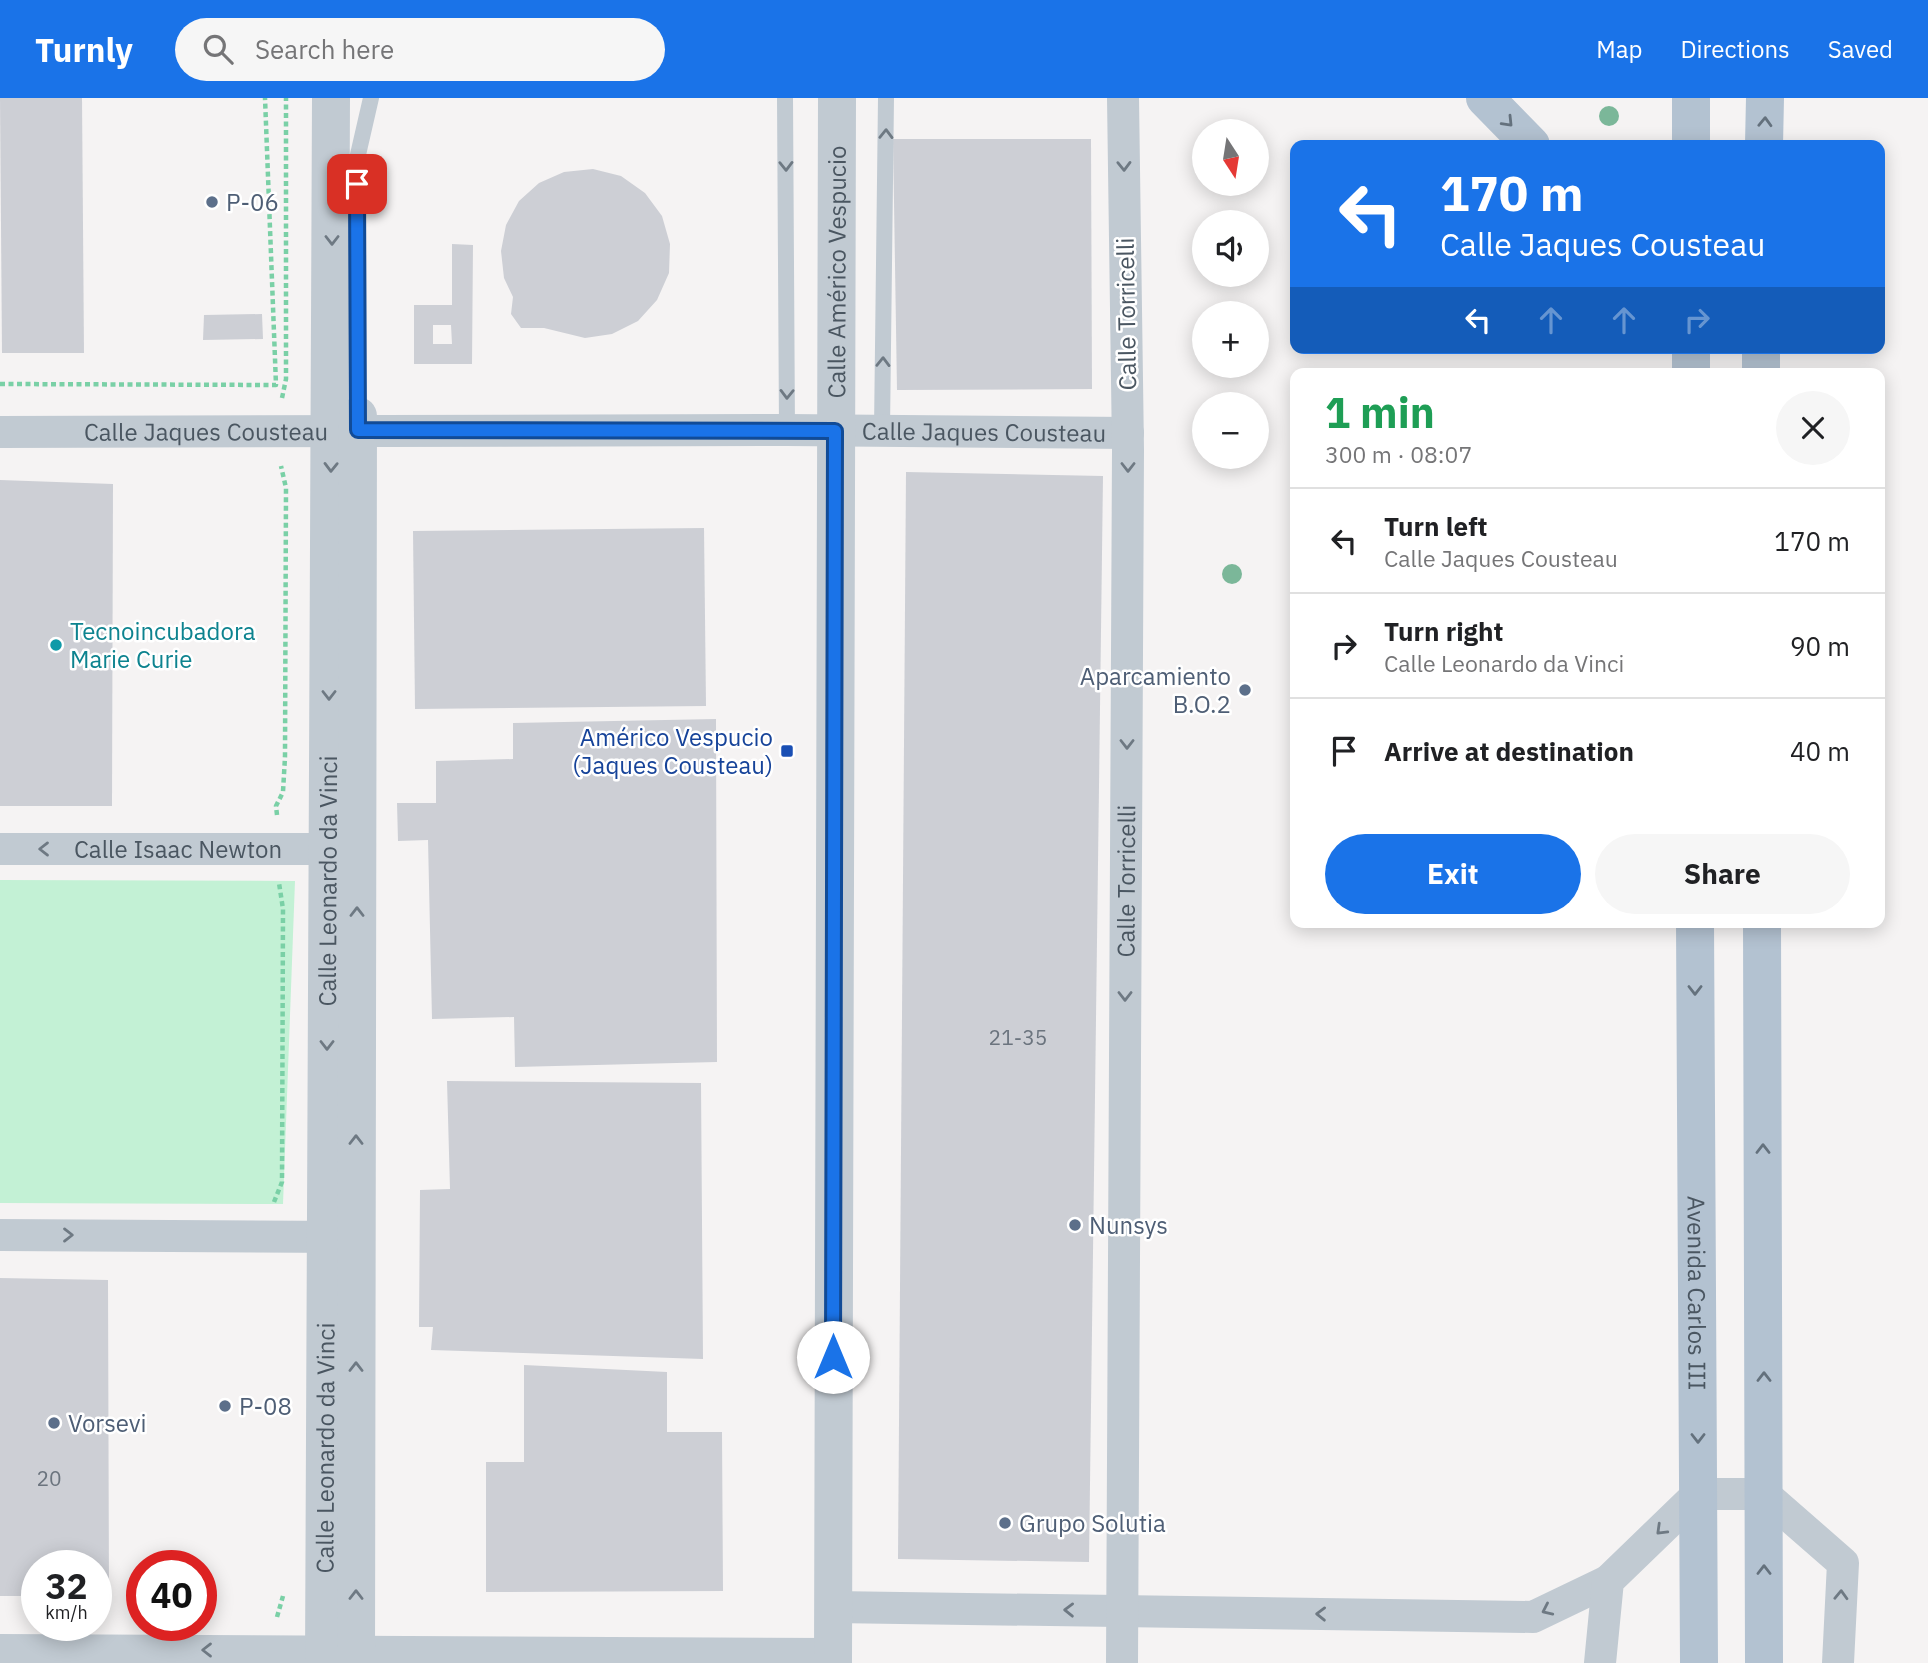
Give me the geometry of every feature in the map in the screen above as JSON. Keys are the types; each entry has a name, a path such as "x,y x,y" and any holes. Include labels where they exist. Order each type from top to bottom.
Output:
{"main road":[{"path":"1485,98 1526,140"},
{"path":"1691,98 1691,140"},
{"path":"1764,140 1765,98"},
{"name":"Avenida Carlos III","path":"1695,928 1699,1663"},
{"path":"1762,928 1764,1663"}],"street":[{"name":"Calle Leonardo da Vinci","path":"331,98 344,162"},
{"name":"Calle Leonardo da Vinci","path":"340,1657 344,162 356,98"},
{"name":"Calle Américo Vespucio","path":"833,1658 837,98"},
{"name":"Calle Torricelli","path":"1122,1663 1128,433 1123,98"},
{"name":"Calle Jaques Cousteau","path":"0,432 882,430 1128,433"},
{"name":"Calle Isaac Newton","path":"0,849 342,850"},
{"path":"0,1235 341,1237"},
{"path":"833,1607 1533,1617 1608,1581 1698,1494 1764,1494 1843,1563 1839,1663"},
{"path":"1600,1663 1608,1581"},
{"path":"0,1650 340,1657 833,1658"}],"lane":[{"path":"316,98 344,162"},
{"path":"344,162 371,98"},
{"path":"785,98 787,430"},
{"path":"882,430 886,98"}],"path":[{"path":"0,384 276,385 265,98"},
{"path":"281,402 286,379 286,98"},
{"path":"276,806 283,792 285,758 286,488 280,455"},
{"path":"272,1206 282,1182 282,909 278,874"},
{"path":"274,1623 283,1600 283,1586"}],"green space":[{"path":"0,880 295,881 283,1204 0,1203"}],"building":[{"path":"0,98 82,98 84,353 2,353"},
{"path":"893,139 1091,139 1092,389 897,390"},
{"path":"593,169 621,176 645,193 662,216 670,244 669,273 657,300 638,321 612,334 585,338 544,328 521,328 511,314 513,297 504,278 501,251 506,225 519,201 539,183 564,172"},
{"path":"452,244 473,245 472,364 414,364 414,305 452,305","holes":["433,325 451,325 452,344 433,344"]},
{"path":"262,314 263,339 203,340 204,315"},
{"path":"906,472 1103,476 1089,1562 898,1559"},
{"name":"Tecnoincubadora Marie Curie","path":"0,480 113,484 112,806 0,806"},
{"path":"704,528 706,706 415,709 413,531"},
{"path":"716,719 717,1062 515,1067 514,1017 432,1019 428,840 398,841 397,803 436,803 436,761 513,759 513,723"},
{"path":"447,1081 701,1083 703,1359 431,1350 433,1327 419,1327 420,1190 450,1189"},
{"name":"Vorsevi","path":"0,1278 108,1280 109,1550 21,1550 21,1596 0,1596"},
{"path":"524,1365 667,1372 667,1432 722,1432 723,1591 486,1592 486,1462 524,1462"}],"place":[{"name":"P-06","path":"212,202"},
{"name":"Tecnoincubadora Marie Curie","path":"56,645"},
{"name":"Aparcamiento B.O.2","path":"1245,690"},
{"name":"Américo Vespucio (Jaques Cousteau)","path":"787,751"},
{"name":"Nunsys","path":"1075,1225"},
{"name":"P-08","path":"225,1406"},
{"name":"Vorsevi","path":"54,1423"},
{"name":"Grupo Solutia","path":"1005,1523"}],"route":[{"path":"357,184 358,430 835,431 833,1357"}]}
